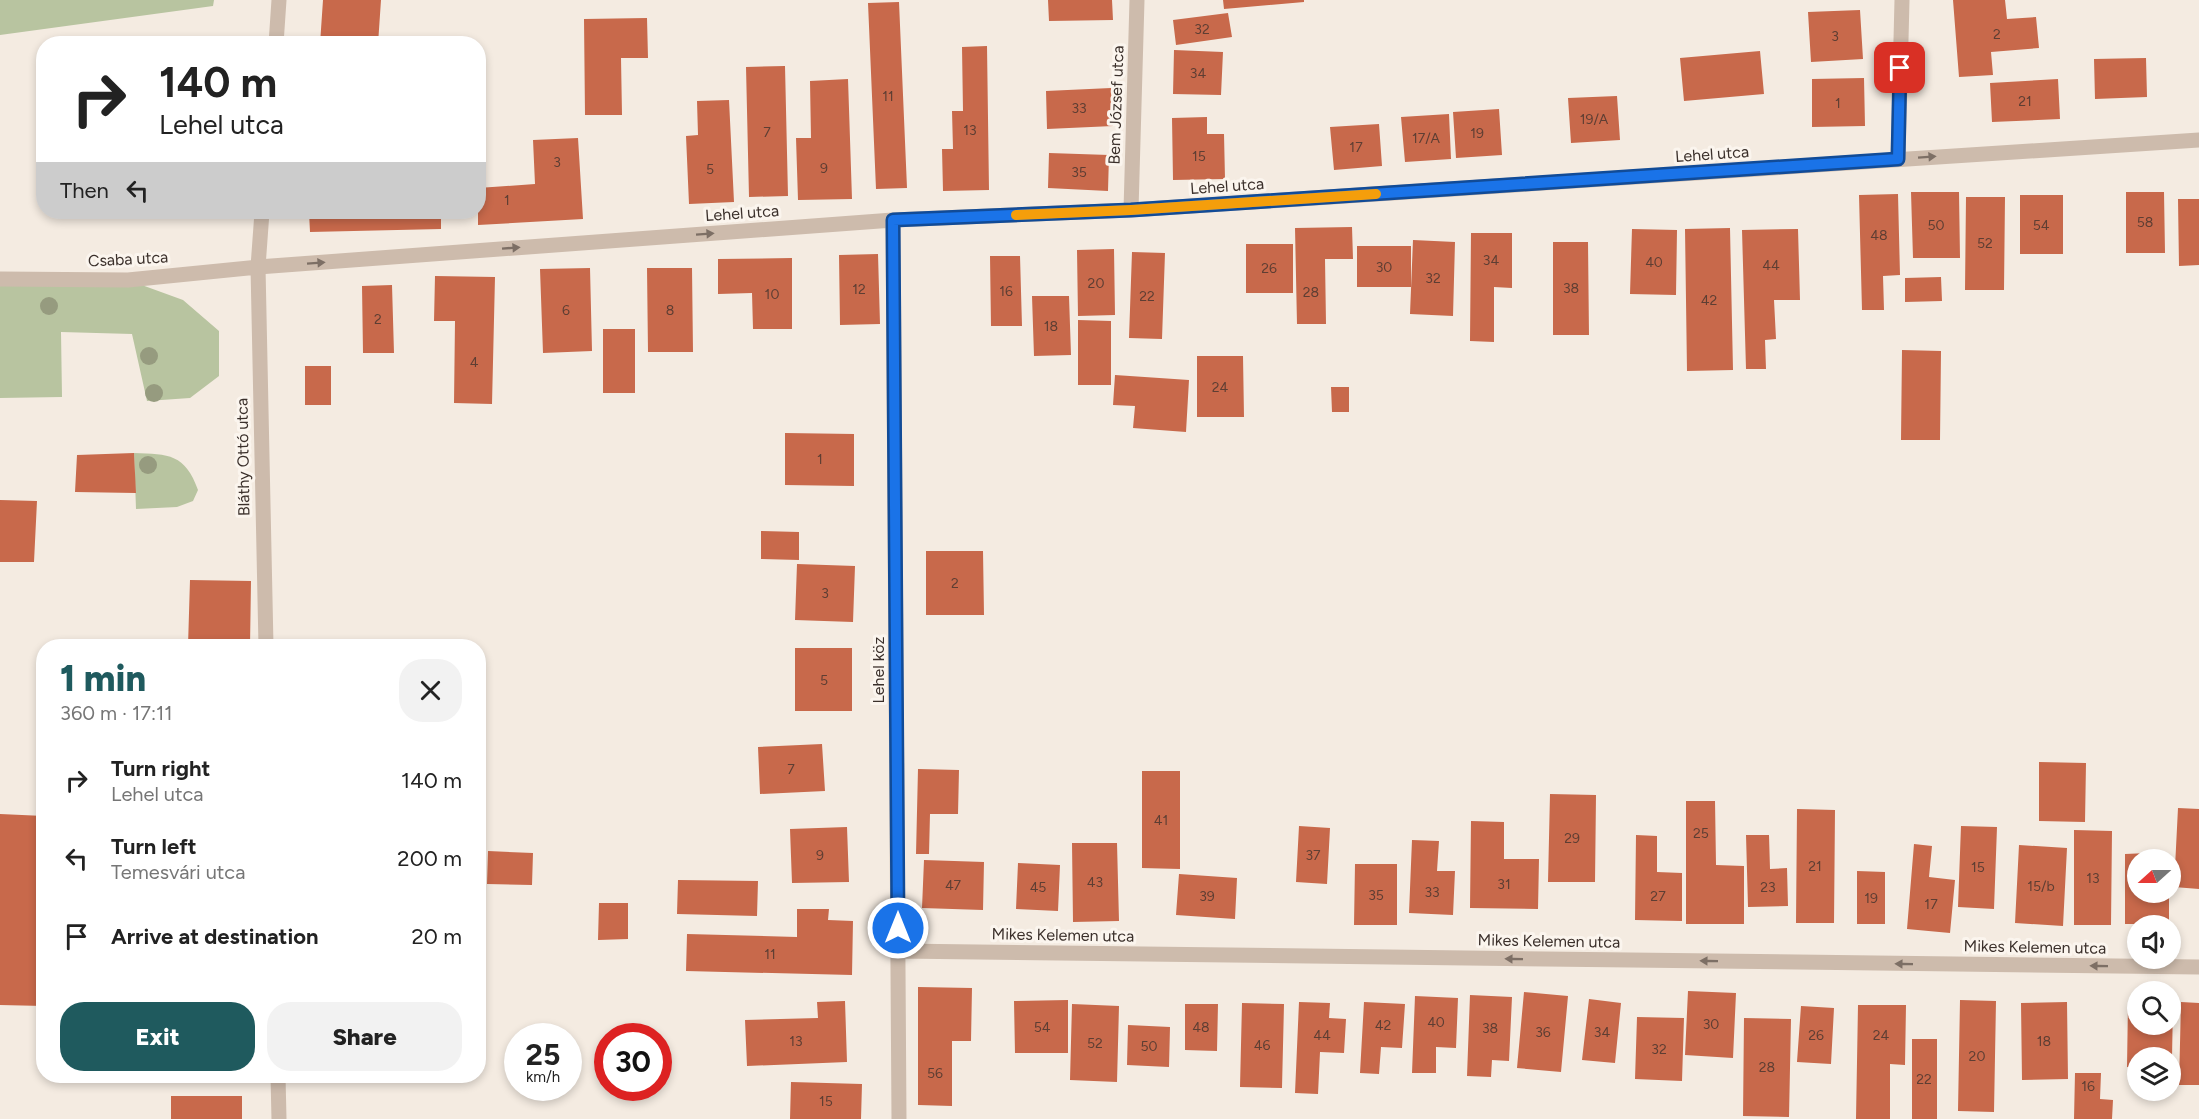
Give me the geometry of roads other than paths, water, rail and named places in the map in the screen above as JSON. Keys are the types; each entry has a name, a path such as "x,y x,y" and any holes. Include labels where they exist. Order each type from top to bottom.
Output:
{"street":[{"path":"277,36 279,0"},
{"name":"Bem József utca","path":"1131,210 1137,0"},
{"path":"1898,159 1902,0"},
{"name":"Lehel utca","path":"258,267 893,220 1131,210 2199,140"},
{"name":"Bláthy Ottó utca","path":"261,219 258,267 266,639"},
{"name":"Lehel köz","path":"893,220 899,1119"},
{"name":"Csaba utca","path":"0,279 128,280 258,267"},
{"name":"Mikes Kelemen utca","path":"899,951 2199,967"},
{"path":"278,1083 279,1119"}]}
